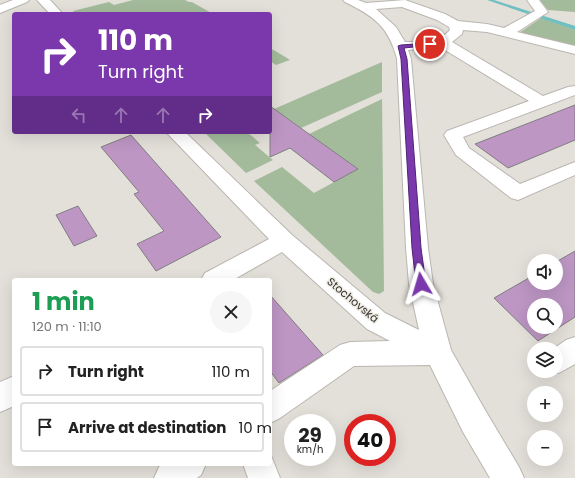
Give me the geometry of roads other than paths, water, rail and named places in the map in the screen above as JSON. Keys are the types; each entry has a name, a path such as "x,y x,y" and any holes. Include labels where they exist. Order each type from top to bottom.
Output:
{"street":[{"path":"0,9 23,0"},
{"path":"43,0 55,12"},
{"path":"349,0 366,7 390,26 398,37 401,46 404,59 416,240 420,277 438,353 474,420 508,478"},
{"path":"506,33 537,15 533,0"},
{"path":"366,7 403,1 455,26 477,26 575,50"},
{"path":"401,46 417,46 442,42 454,35 457,31 455,26"},
{"path":"442,42 542,101"},
{"path":"573,90 454,135 462,151 518,193 575,168"},
{"name":"Stochovská","path":"177,134 284,240 376,321 438,353"},
{"path":"217,278 284,240"},
{"path":"272,408 350,354 438,353"},
{"path":"0,398 12,391"},
{"path":"170,478 187,466"},
{"path":"260,466 264,478"}],"waterway":[{"path":"489,0 575,28"}]}
